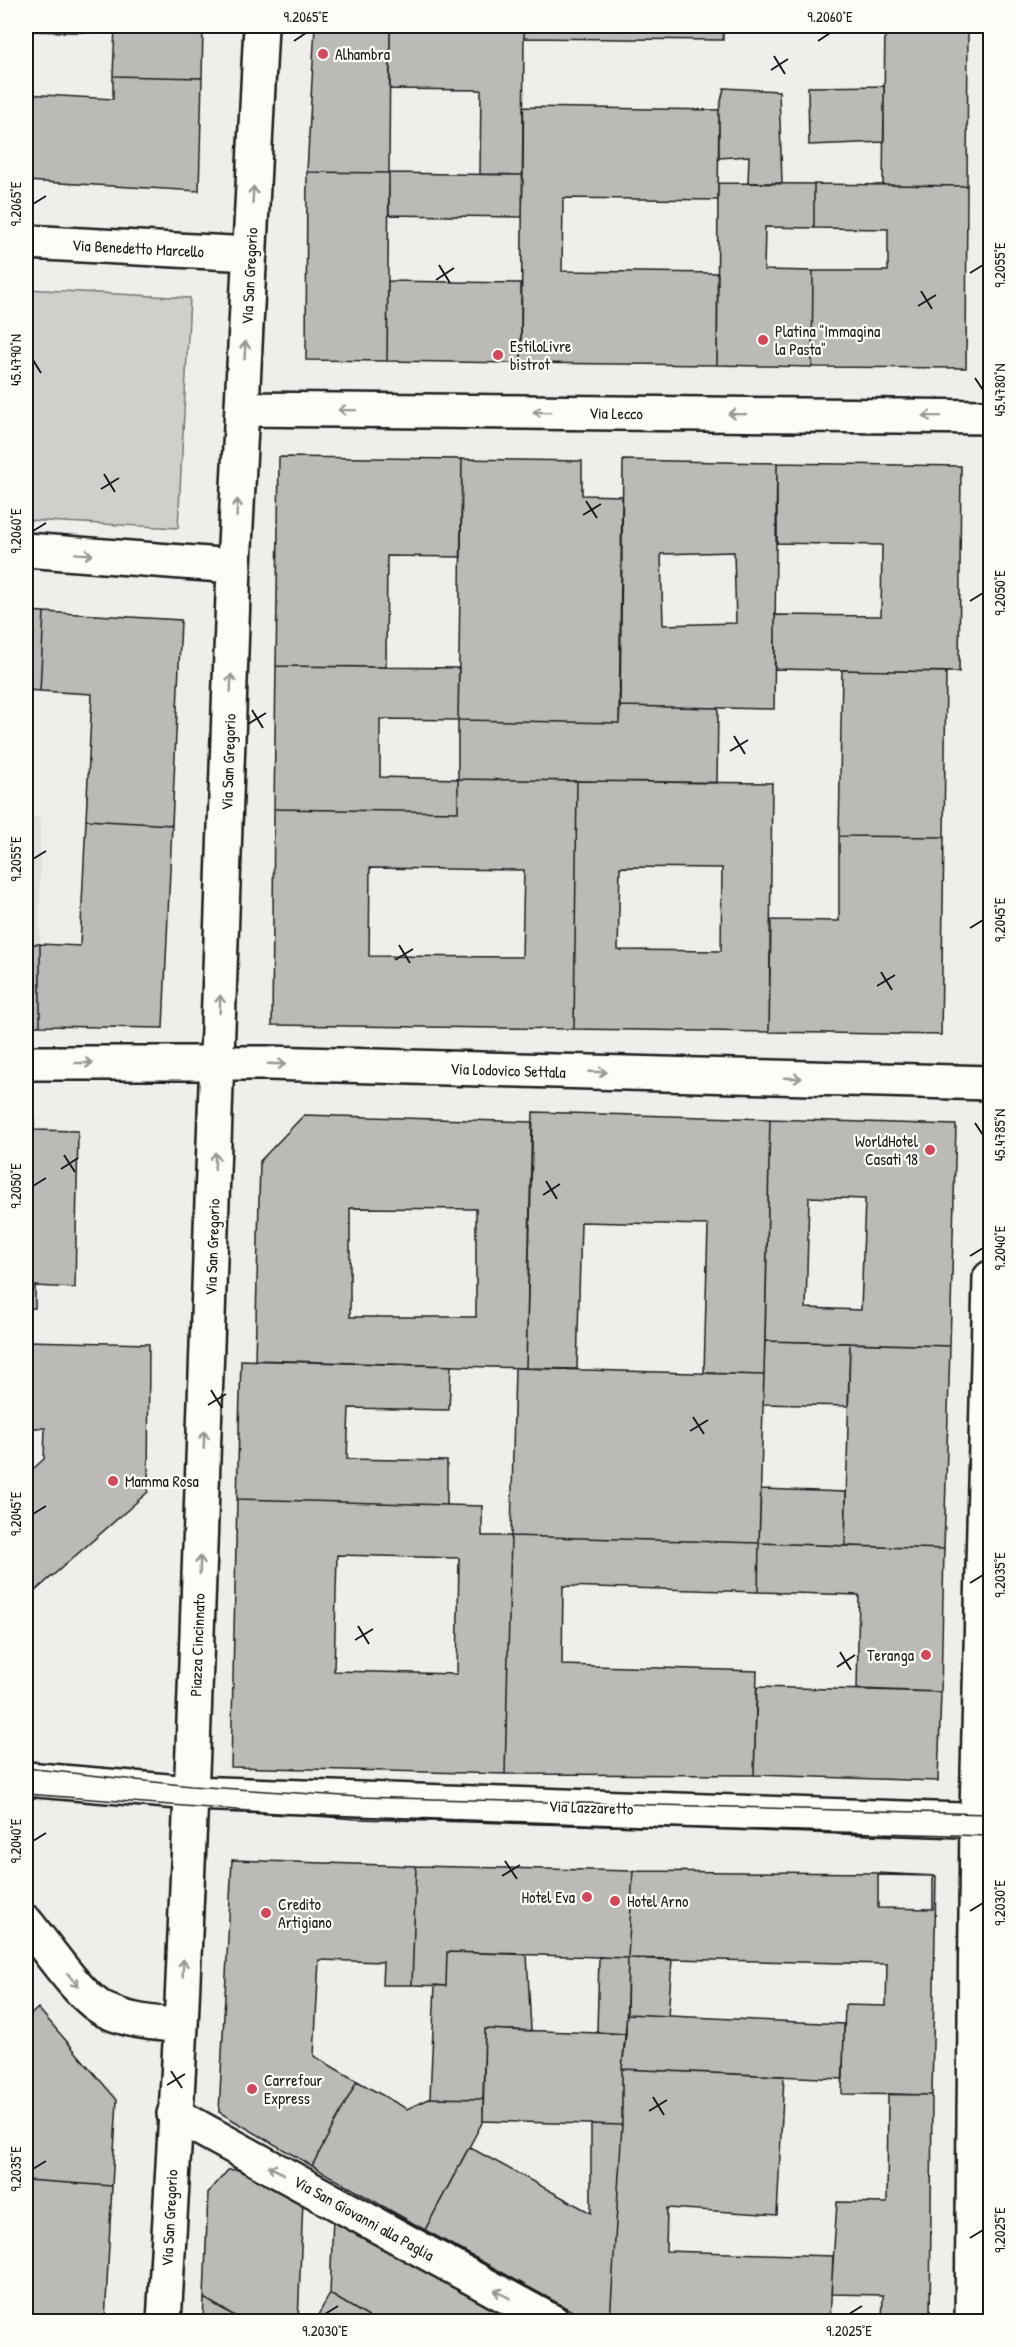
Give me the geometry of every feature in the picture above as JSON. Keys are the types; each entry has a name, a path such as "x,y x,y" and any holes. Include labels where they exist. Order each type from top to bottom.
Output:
{"street":[{"name":"Via San Gregorio","path":"202,1498 219,1063 234,566 261,26"},
{"name":"Via Benedetto Marcello","path":"26,242 250,254"},
{"name":"Via Lecco","path":"242,409 990,417"},
{"path":"26,550 234,566"},
{"name":"Via Lodovico Settala","path":"26,1063 219,1063 990,1083"},
{"path":"972,2322 984,1821 990,1278"},
{"name":"Piazza Cincinnato","path":"174,2114 181,2026 202,1498"},
{"path":"26,1779 191,1793"},
{"name":"Via Lazzaretto","path":"191,1793 984,1821"},
{"path":"29,1933 85,1994 106,2011 131,2019 181,2026"},
{"name":"Via San Gregorio","path":"164,2322 174,2114"},
{"name":"Via San Giovanni alla Paglia","path":"174,2114 553,2322"}],"shaded area":[{"path":"26,289 190,298 178,528 26,520"},
{"path":"26,817 40,817 40,1026 26,1026"}],"building":[{"path":"27,26 115,26 114,33 27,31"},
{"path":"115,26 203,26 202,78 113,76"},
{"path":"315,26 390,26 389,173 307,172"},
{"path":"390,26 524,26 523,175 480,174 481,90 390,89"},
{"path":"524,26 723,26 723,40 524,38"},
{"path":"885,26 968,26 967,186 883,185"},
{"path":"113,76 202,78 199,191 26,181 26,94 113,99"},
{"path":"884,86 884,142 809,145 808,87"},
{"path":"724,88 779,91 782,183 748,183 749,156 719,158 719,110"},
{"path":"523,107 719,110 718,200 563,198 562,271 718,273 717,365 521,363"},
{"path":"307,172 389,173 387,361 306,360"},
{"path":"389,173 523,175 522,217 389,215"},
{"path":"718,183 814,184 814,228 765,227 764,270 813,271 812,367 717,365"},
{"path":"814,184 967,186 966,368 812,367 813,271 888,271 888,229 814,228"},
{"path":"388,281 521,283 521,363 387,361"},
{"path":"279,457 462,459 461,557 387,556 386,667 276,666"},
{"path":"462,459 582,461 582,495 622,496 619,723 458,720"},
{"path":"623,460 777,463 774,709 620,706","holes":["734,552 736,623 663,625 661,554"]},
{"path":"777,463 961,466 959,672 775,669 775,615 881,616 882,545 777,543"},
{"path":"26,611 44,612 40,691 26,690"},
{"path":"44,612 181,620 172,825 86,820 92,694 40,691"},
{"path":"276,666 459,668 458,720 380,719 380,777 458,779 458,812 274,809"},
{"path":"842,670 946,672 944,837 839,836"},
{"path":"620,706 718,708 717,783 458,779 458,720 619,723"},
{"path":"458,779 577,781 574,1029 272,1025 274,809 458,812","holes":["370,868 524,870 522,957 369,956"]},
{"path":"577,781 772,783 769,1032 574,1029","holes":["620,867 722,868 721,951 618,950"]},
{"path":"86,820 172,825 163,1028 40,1026 40,944 80,946"},
{"path":"839,836 944,837 941,1035 769,1032 771,920 839,921"},
{"path":"26,944 40,944 40,1026 26,1026"},
{"path":"533,1112 770,1119 764,1375 704,1373 708,1225 581,1222 577,1369 526,1368"},
{"path":"304,1115 532,1122 526,1368 255,1360 260,1161","holes":["350,1208 476,1209 476,1317 350,1317"]},
{"path":"26,1117 34,1117 34,1130 78,1131 75,1288 35,1286 35,1308 26,1308"},
{"path":"770,1119 956,1125 950,1346 765,1341","holes":["809,1197 865,1199 861,1310 806,1308"]},
{"path":"26,1341 149,1344 148,1492 26,1599 26,1475 44,1459 45,1428 26,1428"},
{"path":"765,1341 850,1343 848,1406 763,1404"},
{"path":"850,1343 950,1346 944,1549 845,1546"},
{"path":"241,1360 451,1366 449,1410 349,1408 347,1459 447,1461 447,1505 237,1499"},
{"path":"515,1368 764,1375 759,1543 511,1536"},
{"path":"761,1489 846,1492 845,1546 759,1543"},
{"path":"237,1499 482,1506 482,1536 511,1536 505,1774 231,1767","holes":["337,1555 459,1558 457,1674 334,1671"]},
{"path":"511,1536 759,1543 758,1592 563,1586 562,1665 757,1671 754,1775 505,1774"},
{"path":"759,1543 944,1549 941,1692 857,1689 859,1595 758,1592"},
{"path":"757,1687 941,1692 938,1781 754,1775"},
{"path":"232,1860 416,1866 412,1985 382,1985 383,1962 319,1960 314,2056 357,2081 312,2166 219,2112"},
{"path":"416,1866 633,1871 628,1958 447,1952 446,1986 412,1985"},
{"path":"633,1871 877,1873 936,1876 932,2095 842,2094 845,2005 886,2006 887,1964 628,1958"},
{"path":"878,1875 933,1876 933,1909 878,1908"},
{"path":"447,1952 527,1954 531,2031 485,2029 483,2099 430,2098 435,1985 446,1986"},
{"path":"599,1957 628,1958 626,2034 597,2032"},
{"path":"628,1958 672,1960 668,2016 627,2014"},
{"path":"38,2008 117,2100 112,2186 26,2180 26,2019"},
{"path":"627,2014 844,2024 843,2079 622,2069"},
{"path":"485,2029 626,2034 622,2069 622,2125 483,2121"},
{"path":"622,2069 784,2076 777,2215 667,2208 666,2251 833,2256 830,2322 610,2322 622,2125"},
{"path":"357,2081 407,2109 430,2098 483,2099 483,2121 425,2230 312,2166"},
{"path":"888,2094 932,2095 930,2322 882,2322 883,2295 831,2294 837,2202 887,2203"},
{"path":"591,2124 622,2125 610,2322 592,2322 425,2230 469,2147 591,2213"},
{"path":"248,2169 303,2200 298,2322 245,2322 204,2298 208,2193 228,2170"},
{"path":"26,2180 112,2186 105,2322 26,2322"},
{"path":"333,2217 521,2322 377,2322 330,2294"},
{"path":"330,2294 377,2322 314,2322"},
{"path":"204,2298 245,2322 203,2322"}],"tram line":[{"path":"26,1768 191,1786 359,1797 990,1814"},
{"path":"26,1794 355,1819 990,1836"}],"place":[{"name":"Alhambra","path":"323,54"},
{"name":"Platina \"Immagina la Pasta\"","path":"763,340"},
{"name":"EstiloLivre bistrot","path":"498,355"},
{"name":"WorldHotel Casati 18","path":"930,1150"},
{"name":"Mamma Rosa","path":"113,1481"},
{"name":"Teranga","path":"926,1655"},
{"name":"Hotel Eva","path":"587,1897"},
{"name":"Hotel Arno","path":"615,1901"},
{"name":"Credito Artigiano","path":"266,1913"},
{"name":"Carrefour Express","path":"252,2089"}]}
